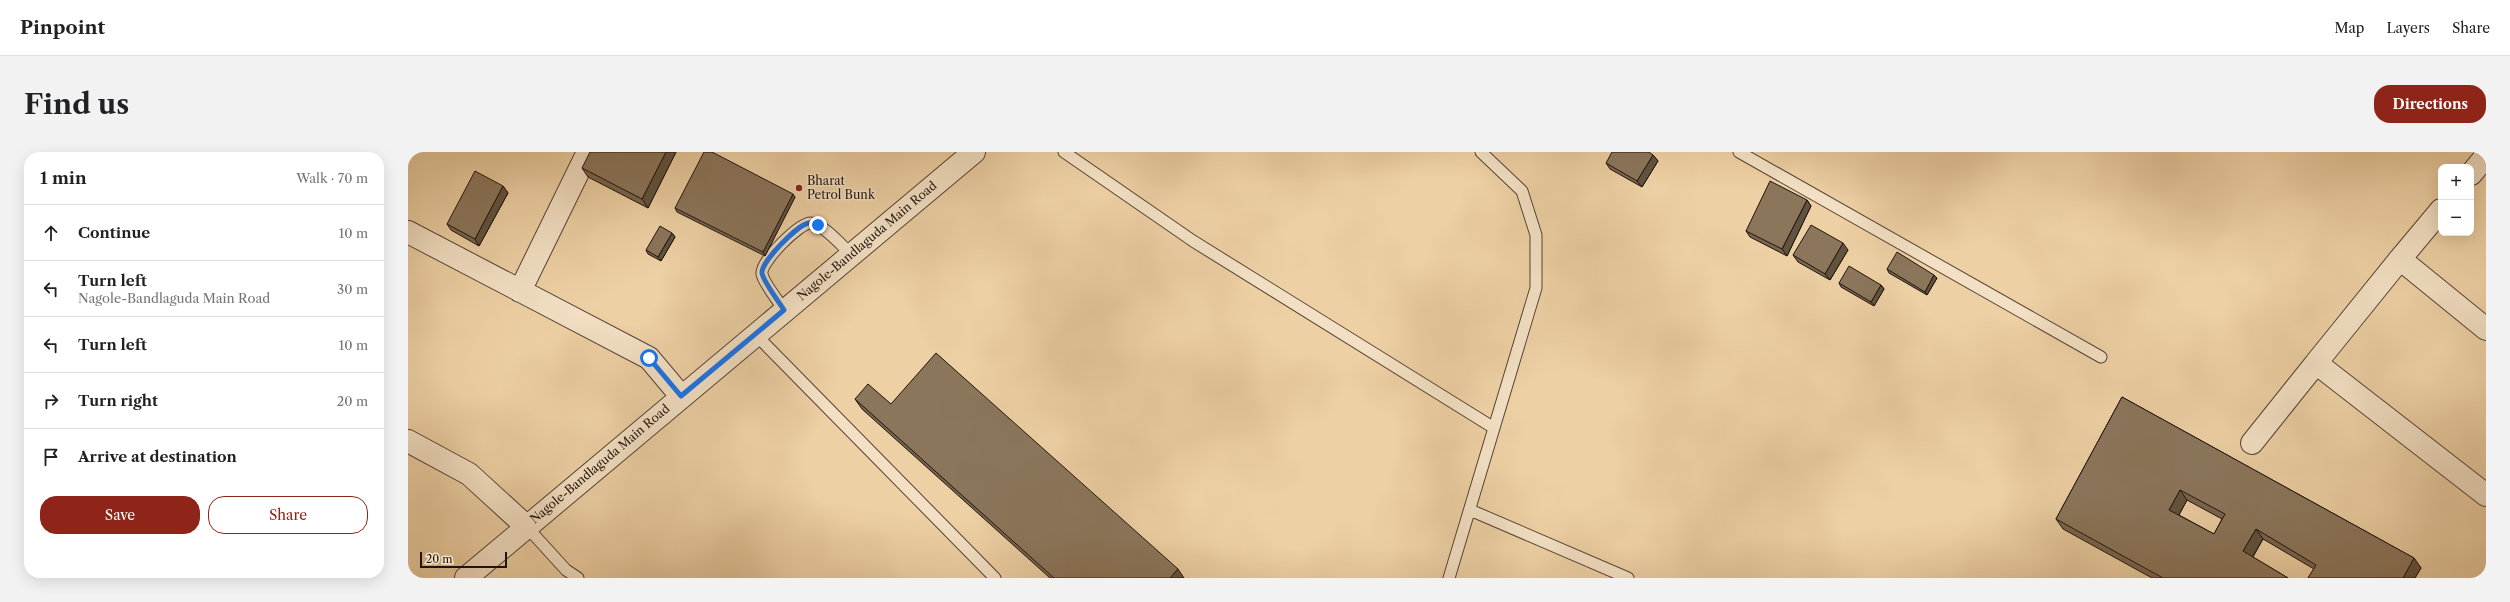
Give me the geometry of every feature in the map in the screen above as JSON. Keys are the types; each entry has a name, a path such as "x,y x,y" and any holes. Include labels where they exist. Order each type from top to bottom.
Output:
{"street":[{"path":"520,291 588,152"},
{"name":"Nagole-Bandlaguda Main Road","path":"466,578 851,254 966,154"},
{"path":"2474,170 2486,156"},
{"path":"2252,444 2438,214"},
{"path":"408,232 649,358 681,396"},
{"path":"2400,259 2486,329"},
{"path":"2316,363 2486,495"},
{"path":"408,441 469,474 526,526"}],"lane":[{"path":"1064,152 1193,241 1494,428"},
{"path":"1449,578 1536,288 1536,235 1522,191 1481,152"},
{"path":"1739,152 2101,357"},
{"path":"784,310 762,274 762,266 766,259 801,226 810,223 818,225 851,254"},
{"path":"755,334 995,578"},
{"path":"1470,510 1628,578"},
{"path":"526,526 566,570 578,578"}],"building":[{"path":"590,152 666,152 642,199 582,168"},
{"path":"704,152 712,152 793,194 763,252 675,208"},
{"path":"1612,152 1649,152 1653,155 1637,181 1606,163"},
{"path":"475,171 503,186 475,239 447,224"},
{"path":"1770,181 1807,200 1782,249 1746,231"},
{"path":"1811,225 1843,243 1825,274 1793,255"},
{"path":"660,226 672,233 658,257 646,250"},
{"path":"1897,252 1934,275 1925,292 1887,269"},
{"path":"1849,266 1881,285 1871,302 1839,283"},
{"path":"936,353 1178,569 1170,578 1054,578 855,399 868,384 891,404"},
{"path":"2122,397 2414,558 2403,578 2308,578 2316,565 2256,529 2243,551 2288,578 2163,578 2056,519","holes":["2180,490 2225,514 2214,534 2169,510"]}],"place":[{"name":"Bharat Petrol Bunk","path":"799,188"}],"route":[{"path":"649,358 681,396 784,310 762,274 762,266 766,259 801,226 810,223 818,225"}]}
